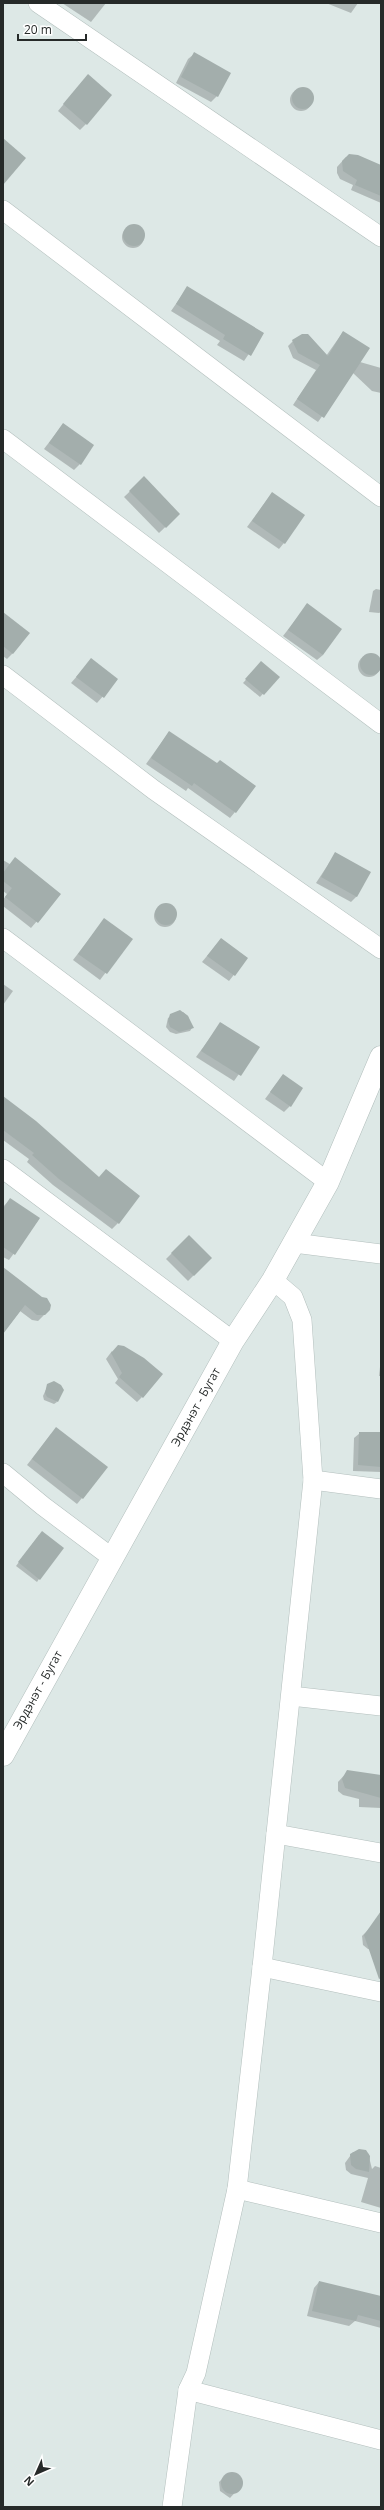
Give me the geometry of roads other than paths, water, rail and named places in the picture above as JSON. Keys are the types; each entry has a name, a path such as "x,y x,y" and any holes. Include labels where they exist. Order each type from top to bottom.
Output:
{"street":[{"path":"38,3 381,238"},
{"path":"3,210 381,497"},
{"path":"3,439 381,724"},
{"path":"3,675 154,790 381,949"},
{"path":"3,938 328,1182"},
{"name":"Эрдэнэт - Бугат","path":"4,1750 233,1341 273,1280 328,1182 381,1057"},
{"path":"3,1168 233,1341"},
{"path":"294,1243 381,1254"},
{"path":"172,2507 188,2390 196,2373 237,2189 313,1480 302,1320 293,1297 273,1280"},
{"path":"3,1473 43,1506 111,1557"},
{"path":"313,1480 381,1489"},
{"path":"291,1696 381,1706"},
{"path":"276,1834 381,1853"},
{"path":"262,1967 381,1992"},
{"path":"237,2189 381,2223"},
{"path":"188,2390 381,2440"}]}
